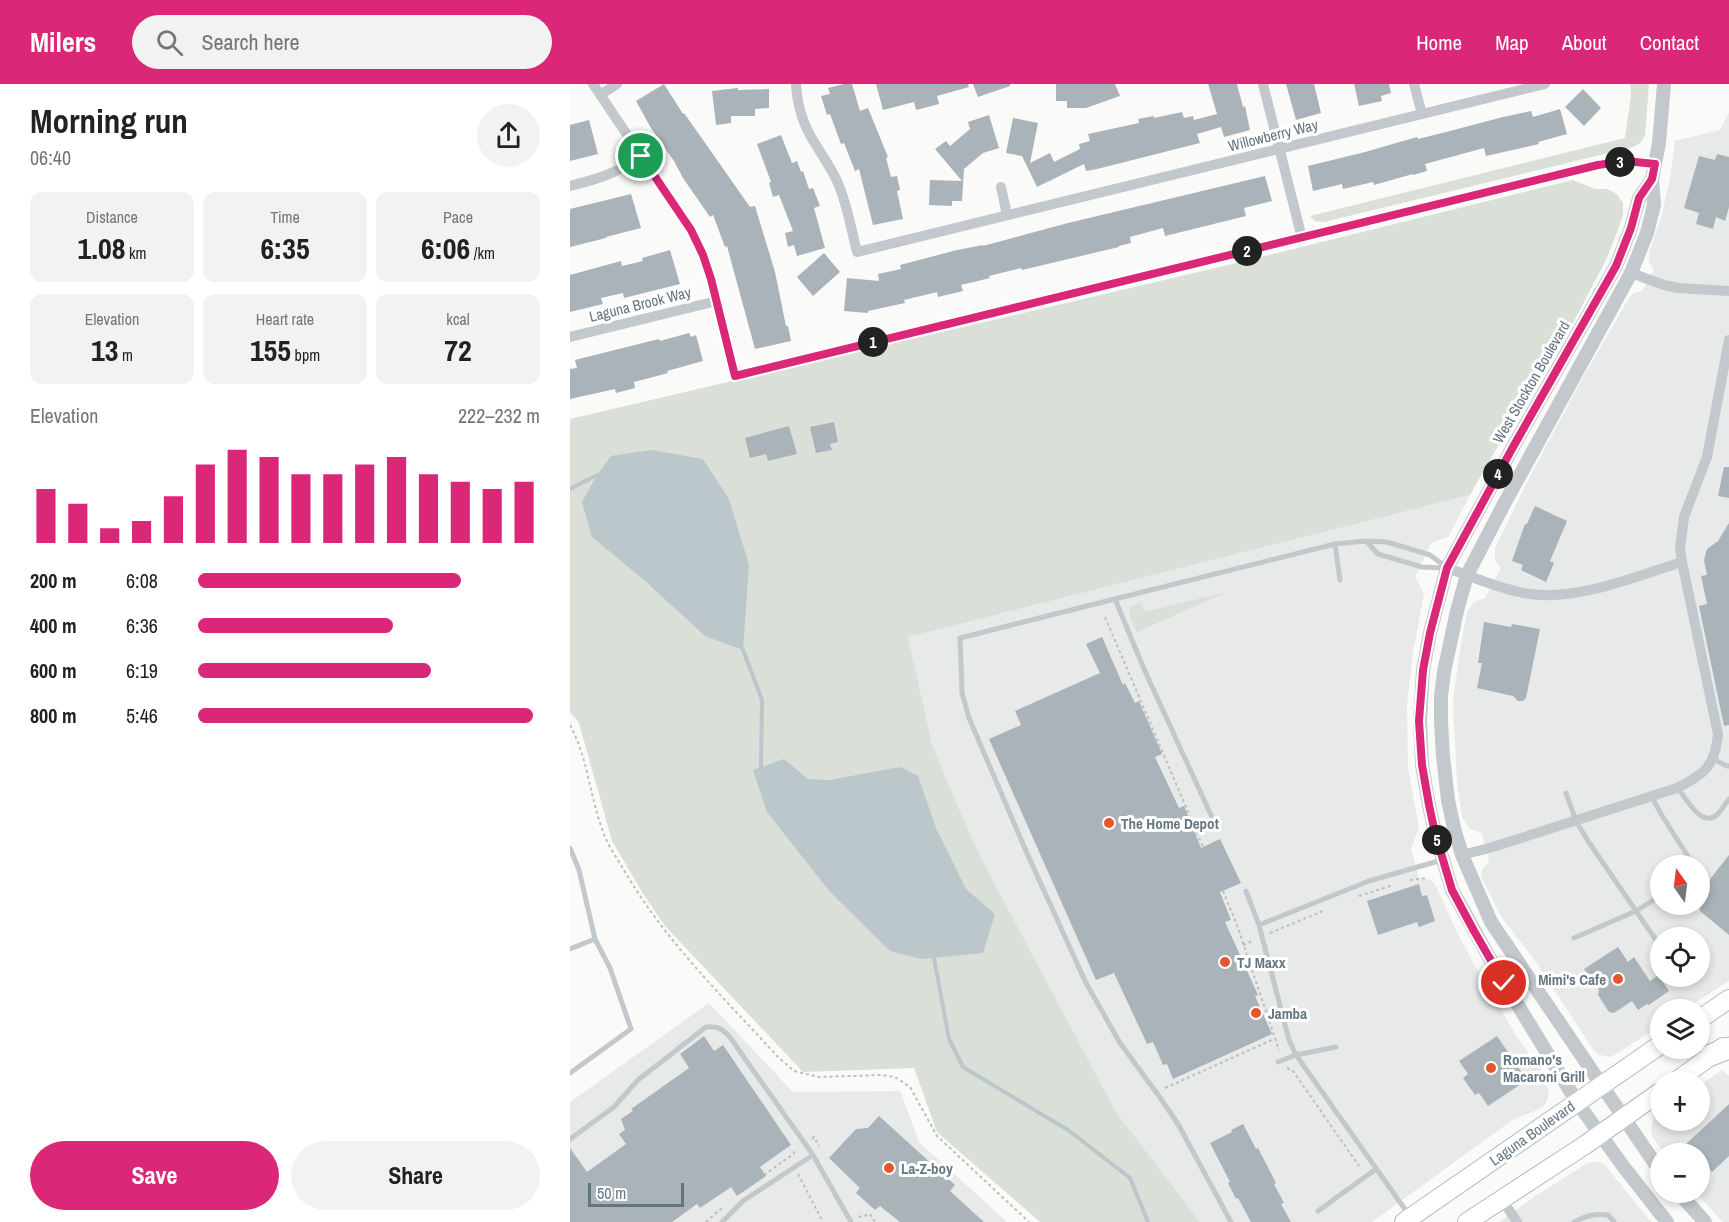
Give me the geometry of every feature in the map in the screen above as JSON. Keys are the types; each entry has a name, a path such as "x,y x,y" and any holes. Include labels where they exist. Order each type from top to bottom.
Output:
{"main road":[{"path":"1710,1012 1729,999"},
{"path":"1691,1071 1729,1042"},
{"name":"Laguna Boulevard","path":"1408,1220 1650,1052"},
{"path":"1467,1222 1650,1099"}],"street":[{"path":"593,84 691,230 703,255 717,301 735,376 1598,165 1626,161 1655,164"},
{"path":"600,95 617,84"},
{"name":"Willowberry Way","path":"796,84 805,125 837,180 843,196 856,252 1545,84"},
{"path":"1263,84 1302,238"},
{"path":"1414,84 1422,114"},
{"name":"West Stockton Boulevard","path":"1650,1157 1491,922 1462,855 1448,800 1443,756 1441,696 1443,672 1467,575 1631,273 1647,233 1654,205 1652,179 1664,105 1664,84"},
{"path":"570,186 602,178 641,156"},
{"name":"West Stockton Boulevard","path":"1652,179 1639,198 1631,228 1616,266 1447,568 1434,613 1423,670 1419,721 1422,765 1429,805 1442,860 1452,890 1474,931 1577,1102 1667,1222"},
{"path":"1000,187 1007,215"},
{"path":"1631,273 1671,286 1729,291"},
{"name":"Laguna Brook Way","path":"570,337 717,301"},
{"path":"1462,855 1678,788 1696,779 1713,759 1718,744 1717,726 1680,548 1684,517 1707,457 1729,340"},
{"path":"1447,568 1508,589 1530,594 1562,595 1590,590 1682,562"},
{"path":"1501,1198 1517,1222"},
{"path":"1688,1203 1705,1222"}],"lane":[{"path":"1231,1222 1178,1124 1120,1043 1086,983 969,718 962,693 960,639 1335,544 1366,541 1387,542 1430,555 1447,568"},
{"path":"1366,541 1378,555 1422,567 1447,568"},
{"path":"1335,544 1340,580"},
{"path":"1115,599 1144,669 1216,826"},
{"path":"1713,759 1728,767"},
{"path":"1678,788 1698,815 1709,819 1716,816 1729,799"},
{"path":"1566,793 1576,821 1650,931"},
{"path":"1652,797 1687,855"},
{"path":"570,848 579,870 595,939 610,968 631,1029 570,1073"},
{"path":"1259,925 1369,881 1442,860"},
{"path":"1246,891 1259,925 1289,1040 1296,1055 1376,1168 1408,1220"},
{"path":"1574,938 1636,911 1650,902"},
{"path":"570,949 595,939"},
{"path":"570,1139 614,1107 638,1080 655,1066 706,1027 715,1026 729,1036 805,1143 851,1222"},
{"path":"1278,1062 1296,1055 1336,1047"},
{"path":"722,1222 743,1201 813,1155"},
{"path":"1318,1210 1376,1168"},
{"path":"1574,1222 1585,1216 1597,1214 1608,1215 1614,1222"}],"path":[{"path":"1105,617 1203,847"},
{"path":"570,725 578,741 606,840 639,897 671,941 778,1058 794,1071 819,1077 881,1075 895,1077 910,1087 937,1136 1029,1222"},
{"path":"1406,880 1427,878"},
{"path":"1358,896 1396,884"},
{"path":"1223,891 1237,925 1278,1050"},
{"path":"1243,945 1323,910"},
{"path":"1165,1088 1274,1039"},
{"path":"1287,1068 1293,1071 1359,1166"},
{"path":"760,1178 814,1137 820,1148"},
{"path":"794,1167 823,1222"},
{"path":"706,1222 726,1204"},
{"path":"854,1207 860,1217 870,1214 875,1222"}],"shaded area":[{"path":"1630,84 1649,84 1645,136 1633,147 1324,222 1315,221 1310,216 1625,138 1631,95"},
{"path":"1729,112 1729,981 1701,999 1650,999 1650,1032 1611,1057 1594,1051 1536,962 1502,918 1481,877 1482,869 1489,862 1482,833 1470,829 1462,817 1457,782 1453,700 1467,612 1474,602 1485,598 1501,568 1495,561 1495,548 1582,379 1629,298 1634,293 1642,291 1654,270 1649,262 1649,253 1661,218 1675,141 1720,130"},
{"path":"1573,180 1595,189 1607,189 1617,194 1623,203 1623,216 1607,258 1573,323 1511,423 1470,495 908,637 932,744 981,858 1116,1112 1200,1222 1040,1222 937,1132 914,1068 803,1072 665,926 612,841 579,723 570,712 570,419 1224,266"},
{"path":"651,450 703,459 729,499 749,565 743,650 705,636 644,580 592,537 582,502 597,475 611,456"},
{"path":"1470,495 1448,537 1431,543 1415,577 1424,594 1413,652 1407,705 1408,768 1419,828 1411,849 1419,878 1429,879 1435,884 1475,966 1517,1037 1545,1076 1549,1093 1546,1103 1540,1109 1514,1119 1372,1222 1200,1222 1116,1112 981,858 932,744 908,637"},
{"path":"1227,592 1137,632 1129,614 1131,607 1141,603 1144,612"},
{"path":"784,759 808,779 830,780 900,767 918,776 936,828 966,889 995,914 983,953 921,959 890,951 830,892 767,812 753,770"},
{"path":"709,1003 793,1092 900,1091 919,1142 1007,1222 570,1222 570,1102"},
{"path":"1722,1070 1729,1076 1729,1222 1723,1222 1705,1203 1710,1203 1710,1143 1657,1143 1651,1131 1710,1131 1710,1078"},
{"path":"1592,1162 1605,1165 1651,1222 1499,1222 1537,1195"}],"building":[{"path":"664,84 750,207 755,206 775,272 791,341 755,349 727,246 725,247 713,215 710,217 683,178 636,101"},
{"path":"852,84 860,111 868,108 888,157 886,158 891,177 897,176 900,190 897,191 903,219 873,225 859,169 855,171 844,143 841,144 830,114 827,115 821,96 830,94 828,88"},
{"path":"876,84 968,84 969,87 937,96 939,104 916,110 914,102 883,110"},
{"path":"973,84 1010,84 1010,86 978,97"},
{"path":"1056,84 1115,84 1120,96 1086,108 1067,108 1067,101 1056,101"},
{"path":"1208,84 1237,84 1250,130 1224,137 1221,127 1197,134 1200,143 1086,171 1084,164 1037,187 1022,156 1006,153 1013,118 1038,123 1030,163 1050,153 1054,162 1080,149 1079,144 1090,141 1088,134 1139,123 1138,119 1182,112 1184,118 1193,116 1194,120 1217,114"},
{"path":"1286,84 1314,84 1321,113 1296,120"},
{"path":"1354,84 1389,84 1391,93 1381,96 1382,101 1359,106"},
{"path":"738,88 738,90 769,89 769,108 755,109 755,116 731,116 731,123 716,125 712,91"},
{"path":"1583,89 1601,108 1584,126 1565,107"},
{"path":"1560,109 1567,134 1538,142 1539,144 1486,156 1484,148 1425,164 1427,171 1374,185 1373,182 1343,189 1342,184 1313,191 1308,166 1503,117 1531,111 1533,117"},
{"path":"989,115 999,148 983,153 964,169 962,201 952,201 952,206 929,205 930,180 962,181 935,149 946,141 950,146 970,129 968,122"},
{"path":"589,120 598,154 570,161 570,125"},
{"path":"781,135 792,163 797,161 809,189 813,188 820,206 814,208 825,248 797,256 794,245 788,247 785,233 793,231 779,195 773,197 769,183 771,182 757,144"},
{"path":"1717,154 1729,157 1729,207 1725,221 1716,217 1713,229 1696,224 1699,213 1684,208 1699,156 1715,160"},
{"path":"1265,176 1272,201 1244,208 1246,216 1165,236 1163,228 1130,237 1131,243 1119,247 989,276 990,278 961,285 963,291 938,297 937,292 904,300 905,303 868,311 868,313 844,311 847,278 879,281 878,274 901,269 900,265"},
{"path":"631,194 641,228 570,247 570,209"},
{"path":"670,250 680,284 624,298 623,293 601,298 603,304 570,312 570,275 621,261 622,266 643,261 642,258"},
{"path":"824,253 840,272 813,296 797,277"},
{"path":"689,333 691,337 696,335 703,361 634,382 635,388 616,393 615,389 570,399 570,369 577,368 575,360"},
{"path":"834,422 838,442 830,444 832,450 816,453 810,427"},
{"path":"789,426 797,454 768,461 766,454 750,458 745,438"},
{"path":"1724,467 1729,467 1729,498 1718,496"},
{"path":"1535,506 1567,521 1550,561 1554,563 1546,582 1521,570 1523,565 1512,561 1525,524"},
{"path":"1729,523 1729,725 1724,726 1699,606 1707,604 1701,576 1707,575 1704,560 1707,549 1718,541"},
{"path":"1484,622 1540,629 1526,698 1523,701 1518,701 1513,696 1477,688 1482,663 1478,663"},
{"name":"The Home Depot","path":"1102,637 1123,685 1125,683 1135,703 1139,701 1162,754 1155,757 1179,808 1184,806 1201,848 1220,839 1241,883 1220,892 1231,920 1225,922 1258,995 1255,996 1272,1034 1173,1079 1167,1064 1163,1065 1153,1042 1147,1044 1114,973 1096,980 989,739 1021,725 1015,711 1100,673 1086,644"},
{"path":"1729,855 1729,935 1705,915 1710,915 1710,879"},
{"path":"1419,884 1422,896 1427,895 1435,921 1419,927 1417,922 1378,935 1367,901"},
{"name":"Mimi's Cafe","path":"1618,947 1628,962 1634,957 1650,981 1650,987 1666,987 1669,991 1658,999 1650,999 1650,1004 1638,1010 1632,1001 1614,1013 1609,1012 1598,995 1599,990 1584,969"},
{"path":"704,1036 714,1051 723,1045 791,1145 760,1167 766,1176 737,1196 731,1187 700,1208 697,1204 672,1222 570,1222 570,1148 587,1172 626,1144 619,1134 625,1130 621,1119 633,1111 631,1109 689,1068 680,1054"},
{"name":"Romano's Macaroni Grill","path":"1497,1036 1527,1080 1488,1106 1479,1093 1475,1095 1463,1078 1468,1074 1459,1061"},
{"path":"1729,1104 1729,1156 1712,1172 1710,1170 1710,1143 1687,1143 1700,1131 1710,1131 1710,1122"},
{"name":"La-Z-boy","path":"879,1116 955,1185 950,1191 984,1222 900,1222 880,1206 875,1210 856,1193 860,1188 829,1158 856,1129 868,1128"},
{"path":"1243,1124 1276,1183 1274,1184 1284,1203 1281,1204 1291,1222 1251,1222 1228,1183 1230,1182 1210,1143"}],"waterway":[{"path":"570,489 597,475"},
{"path":"743,650 762,700 761,767"},
{"path":"934,958 949,1039 963,1067 1068,1130 1130,1178 1148,1222"}],"place":[{"name":"The Home Depot","path":"1109,823"},
{"name":"TJ Maxx","path":"1225,962"},
{"name":"Mimi's Cafe","path":"1618,979"},
{"name":"Jamba","path":"1256,1013"},
{"name":"Romano's Macaroni Grill","path":"1491,1068"},
{"name":"La-Z-boy","path":"889,1168"}],"route":[{"path":"641,156 691,230 703,255 735,376 1598,165 1626,161 1655,164 1652,179 1639,198 1631,228 1616,266 1447,568 1423,670 1419,721 1422,765 1435,833 1452,890 1504,983"}]}
